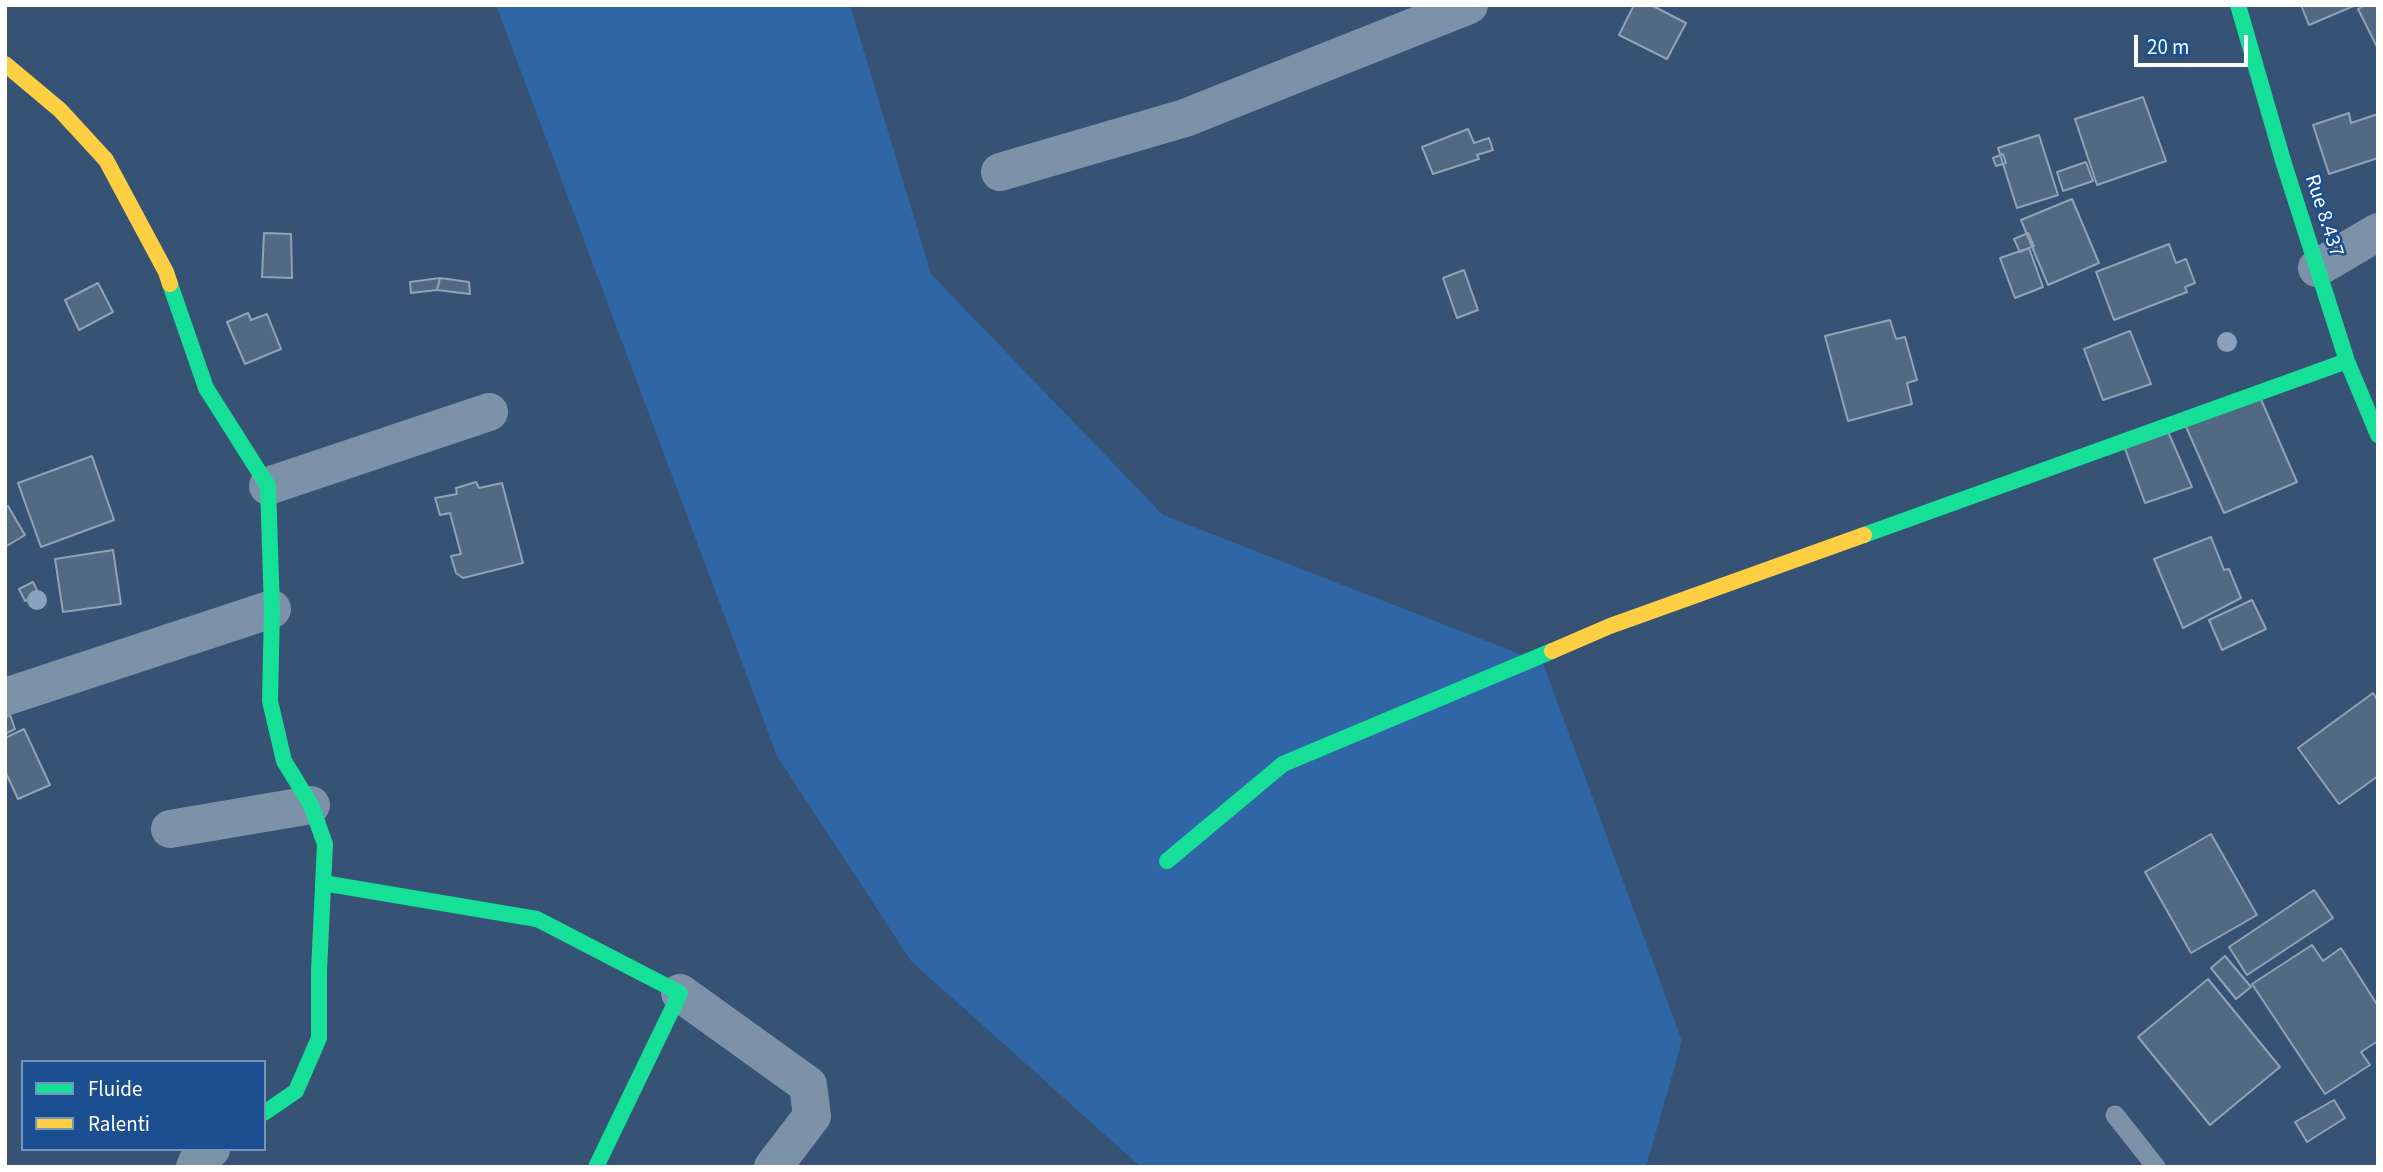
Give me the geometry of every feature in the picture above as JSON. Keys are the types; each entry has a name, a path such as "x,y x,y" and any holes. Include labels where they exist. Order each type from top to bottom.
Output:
{"street":[{"path":"1000,172 1185,118 1469,5"},
{"name":"Rue 8.437","path":"2238,5 2284,164 2347,361 2378,436"},
{"path":"5,64 60,110 106,160 166,272 206,388 268,486 272,609 270,701 284,761 311,805 325,844 319,1038 296,1091 266,1112"},
{"path":"2318,268 2378,232"},
{"path":"1167,861 1283,764 1610,626 2347,361"},
{"path":"268,486 489,412"},
{"path":"5,698 272,609"},
{"path":"170,829 311,805"},
{"path":"323,883 537,919 680,993 808,1085 812,1116 773,1167"},
{"path":"596,1167 680,993"},
{"path":"195,1167 199,1158 208,1151"}],"lane":[{"path":"2115,1115 2155,1167"}],"shaded area":[{"path":"496,5 850,5 931,274 1163,515 1543,663 1682,1041 1646,1167 1141,1167 911,961 777,756"}],"building":[{"path":"1634,5 1651,5 1686,23 1667,59 1619,35"},
{"path":"2301,5 2356,5 2309,25"},
{"path":"2365,5 2378,5 2378,49 2358,9"},
{"path":"2143,97 2166,161 2097,185 2075,119"},
{"path":"2349,113 2351,123 2378,114 2378,158 2329,174 2313,125"},
{"path":"1468,129 1474,143 1489,138 1493,150 1477,155 1479,159 1433,174 1422,147"},
{"path":"2039,135 2058,195 2017,208 1998,148"},
{"path":"2003,154 2006,163 1996,166 1993,158"},
{"path":"2086,162 2093,181 2063,191 2057,172"},
{"path":"2072,199 2099,263 2048,285 2021,220"},
{"path":"264,233 291,234 292,278 262,277"},
{"path":"2028,233 2034,246 2020,252 2014,239"},
{"path":"2169,244 2176,263 2186,259 2195,283 2185,287 2187,292 2114,320 2096,272"},
{"path":"2029,248 2043,287 2015,298 2000,258"},
{"path":"1464,270 1478,310 1457,318 1443,278"},
{"path":"440,278 437,290 411,293 410,282"},
{"path":"440,278 469,282 470,294 437,290"},
{"path":"98,283 113,312 79,330 65,300"},
{"path":"248,313 251,320 267,314 281,349 245,364 227,322"},
{"path":"1890,320 1896,339 1905,337 1917,380 1907,383 1912,404 1848,421 1825,336"},
{"path":"2130,331 2151,384 2103,400 2084,349"},
{"path":"2256,388 2297,482 2224,513 2183,420"},
{"path":"2163,420 2192,487 2145,503 2121,438"},
{"path":"92,456 114,520 41,547 18,483"},
{"path":"476,482 479,488 502,483 523,563 463,578 456,573 451,556 461,554 450,513 440,515 435,498 457,494 456,488"},
{"path":"8,506 25,535 5,547 5,507"},
{"path":"2211,537 2224,570 2229,569 2241,598 2183,628 2154,559"},
{"path":"113,550 121,604 63,612 55,559"},
{"path":"33,582 39,594 25,601 19,589"},
{"path":"2252,600 2266,629 2222,650 2209,620"},
{"path":"2373,693 2378,701 2378,776 2339,804 2298,748"},
{"path":"10,715 15,729 5,734 5,717"},
{"path":"24,729 50,785 18,799 5,771 5,738"},
{"path":"2211,834 2257,915 2191,953 2145,872"},
{"path":"2314,890 2333,918 2247,975 2229,947"},
{"path":"2312,945 2323,961 2341,948 2378,1006 2378,1041 2361,1052 2370,1065 2325,1094 2252,984"},
{"path":"2225,956 2251,987 2236,999 2211,968"},
{"path":"2208,979 2280,1067 2210,1125 2138,1037"},
{"path":"2334,1100 2345,1118 2307,1142 2295,1122"}],"traffic: fast":[{"path":"2238,5 2284,164 2347,361 2378,435"},
{"path":"170,284 206,388 268,486 272,609 270,701 284,761 311,805 325,844 319,1038 296,1091 266,1112"},
{"path":"1864,535 2347,361"},
{"path":"1167,861 1283,764 1552,651"},
{"path":"323,883 537,919 680,993 596,1167"}],"traffic: slow":[{"path":"5,64 60,110 106,160 170,284"},
{"path":"1552,651 1610,626 1864,535"}]}
